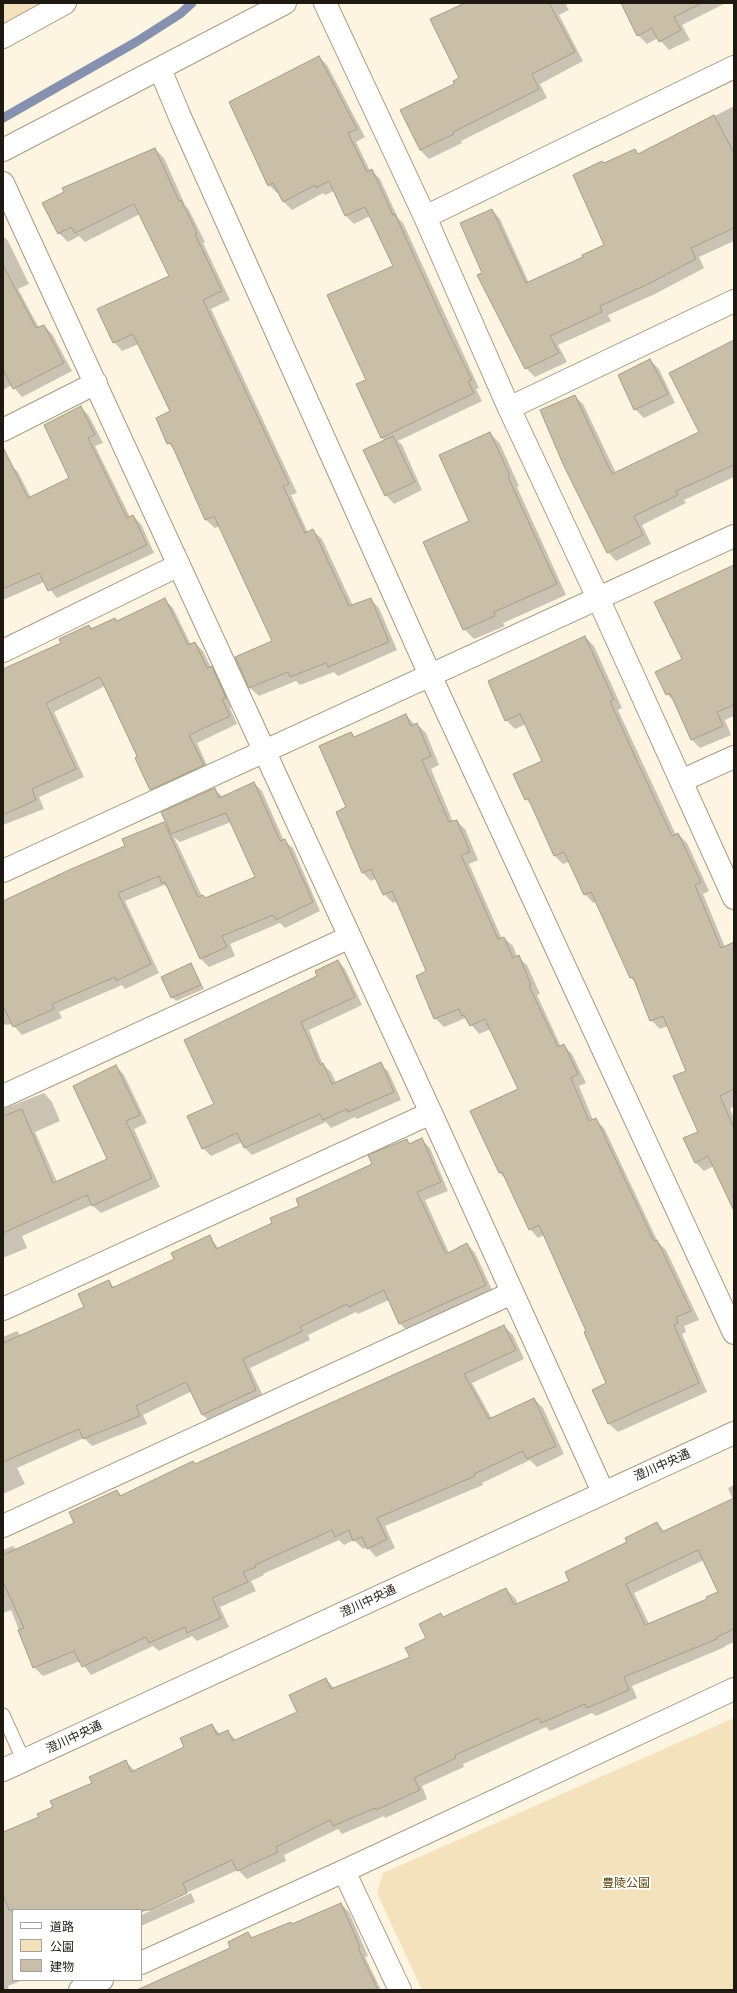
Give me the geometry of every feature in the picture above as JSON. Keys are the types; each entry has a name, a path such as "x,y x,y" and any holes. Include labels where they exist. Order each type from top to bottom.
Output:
{"street":[{"path":"3,37 65,3"},
{"path":"3,150 285,3"},
{"path":"325,3 425,217 509,408 598,598 734,898"},
{"path":"425,217 734,67"},
{"path":"160,68 183,124 430,675 734,1333"},
{"path":"3,183 350,936 603,1492"},
{"path":"509,408 734,301"},
{"path":"3,430 96,383"},
{"path":"3,871 734,536"},
{"path":"3,651 179,565"},
{"path":"681,781 734,757"},
{"path":"3,1096 350,936"},
{"path":"3,1309 431,1113"},
{"path":"3,1526 512,1294"},
{"name":"澄川中央通","path":"3,1770 603,1492 734,1433"},
{"path":"142,1962 344,1871 734,1689"},
{"path":"344,1871 400,1990"},
{"path":"81,1990 100,1981"}],"lane":[{"path":"3,1715 24,1761"}],"green space":[{"path":"3,3 40,3 3,24"},
{"name":"豊陵公園","path":"734,1718 734,1990 422,1990 377,1893 383,1873"}],"building":[{"path":"465,3 549,3 575,52 532,74 539,89 453,132 454,134 420,150 400,110 454,84 453,81 459,78 430,19"},
{"path":"621,3 702,3 674,17 681,30 659,42 652,28 637,36"},
{"path":"319,56 357,129 348,133 367,172 372,169 393,215 395,214 453,342 472,380 468,381 474,393 381,438 356,384 366,380 327,295 393,266 365,207 345,216 329,181 316,188 315,185 283,202 273,183 268,186 229,102"},
{"path":"714,115 734,153 734,228 691,248 696,259 646,285 600,306 602,312 550,336 559,353 525,369 477,275 482,273 460,223 492,209 526,283 583,257 582,255 604,245 573,175 602,161 604,163 635,149 638,154"},
{"path":"155,148 179,201 181,200 197,233 195,234 222,291 203,300 289,484 283,486 305,533 313,529 349,606 371,598 389,642 328,667 326,663 290,677 288,672 249,688 235,657 272,641 214,516 205,520 171,443 167,444 156,418 170,411 133,334 113,343 97,309 169,276 134,204 75,233 71,227 58,234 42,203 64,192 62,188"},
{"path":"3,265 36,328 44,325 64,363 13,389 3,370"},
{"path":"734,340 734,465 676,491 678,495 634,516 643,535 607,553 563,464 540,410 575,395 612,474 699,432 669,373"},
{"path":"650,359 668,394 634,410 618,375"},
{"path":"81,406 95,435 88,438 127,518 133,515 147,545 48,591 39,573 3,589 3,447 28,498 69,478 44,425"},
{"path":"490,432 510,476 508,477 557,584 494,612 495,616 463,630 423,542 469,521 439,455"},
{"path":"393,436 415,482 385,496 363,450"},
{"path":"734,565 734,705 717,712 723,726 691,740 670,693 666,695 655,672 682,659 654,602"},
{"path":"165,598 188,645 195,642 207,668 212,666 226,698 222,699 230,716 189,735 204,765 150,790 135,758 137,756 100,677 46,703 76,769 32,789 36,800 3,815 3,669 61,643 59,639 89,625 91,629 115,618 117,621"},
{"path":"585,636 614,700 610,701 672,836 678,833 701,882 695,885 721,948 734,942 734,1089 720,1096 734,1128 734,1211 708,1156 695,1163 683,1138 698,1132 673,1076 686,1071 663,1016 650,1021 633,977 630,978 591,892 584,895 564,852 554,856 528,798 525,800 513,774 542,761 520,714 505,721 488,681"},
{"path":"406,714 411,726 417,723 431,756 422,760 449,822 457,820 470,852 461,855 498,939 504,937 513,958 519,955 531,985 529,986 558,1047 564,1044 578,1074 571,1078 589,1121 596,1118 654,1241 657,1240 691,1311 676,1317 678,1323 674,1325 699,1383 608,1424 592,1390 606,1383 584,1332 586,1331 539,1225 529,1230 502,1172 499,1173 470,1111 518,1089 485,1019 470,1026 464,1015 462,1016 459,1009 434,1019 416,976 426,971 392,891 383,895 371,869 362,873 336,812 346,807 319,746 351,732 354,737"},
{"path":"254,782 280,841 285,839 313,902 276,920 273,915 222,936 227,947 200,959 165,882 162,884 159,876 118,893 151,964 116,981 115,977 52,1004 54,1009 13,1027 3,1006 3,901 125,846 122,839 164,822 198,897 203,895 205,898 255,877 226,813 171,834 161,812 215,788 219,798"},
{"path":"338,960 355,997 301,1022 320,1065 323,1063 332,1084 381,1062 394,1092 348,1112 347,1109 323,1120 320,1114 244,1148 237,1133 202,1149 187,1116 214,1104 184,1040 317,976 315,971"},
{"path":"191,963 201,985 171,998 161,977"},
{"path":"116,1065 140,1115 126,1121 152,1178 92,1206 87,1195 3,1233 3,1116 22,1109 53,1183 107,1159 73,1086"},
{"path":"422,1138 441,1182 417,1192 446,1254 467,1243 486,1285 399,1324 384,1290 349,1307 347,1304 300,1327 303,1331 243,1359 256,1390 202,1415 186,1382 136,1406 140,1416 83,1439 79,1429 3,1462 3,1343 84,1307 78,1294 109,1280 112,1288 174,1259 171,1253 210,1235 216,1249 272,1223 270,1218 299,1206 296,1199 372,1164 368,1155 407,1139 409,1144"},
{"path":"504,1325 516,1350 464,1374 489,1419 534,1398 556,1446 527,1459 523,1451 474,1474 475,1476 377,1518 387,1539 367,1549 362,1537 353,1541 349,1530 335,1537 332,1530 255,1565 256,1567 243,1572 248,1582 212,1598 221,1618 187,1633 185,1627 149,1643 146,1637 82,1667 74,1651 33,1668 18,1630 24,1628 3,1582 3,1555 74,1523 69,1512 117,1490 120,1496 193,1461 195,1464"},
{"path":"734,1498 734,1629 717,1637 717,1639 624,1677 629,1690 587,1708 585,1704 541,1723 539,1718 455,1755 456,1758 414,1778 420,1790 376,1810 375,1808 333,1826 330,1820 276,1847 278,1852 237,1871 232,1860 183,1883 187,1893 151,1910 9,1910 3,1895 3,1832 39,1817 37,1814 53,1807 50,1801 92,1783 89,1777 126,1760 131,1772 184,1747 180,1738 212,1724 217,1735 228,1730 233,1741 297,1712 289,1695 326,1678 331,1689 410,1657 405,1648 426,1638 419,1624 441,1613 443,1617 506,1588 514,1605 569,1581 565,1572 627,1542 625,1538 657,1522 662,1532","holes":["698,1550 718,1592 706,1597 707,1599 645,1625 626,1584"]},
{"path":"341,1903 360,1947 358,1948 378,1990 137,1990 230,1948 228,1942 248,1932 251,1938 291,1922 292,1924"}],"waterway":[{"path":"3,118 136,42 180,14 192,3"}]}
